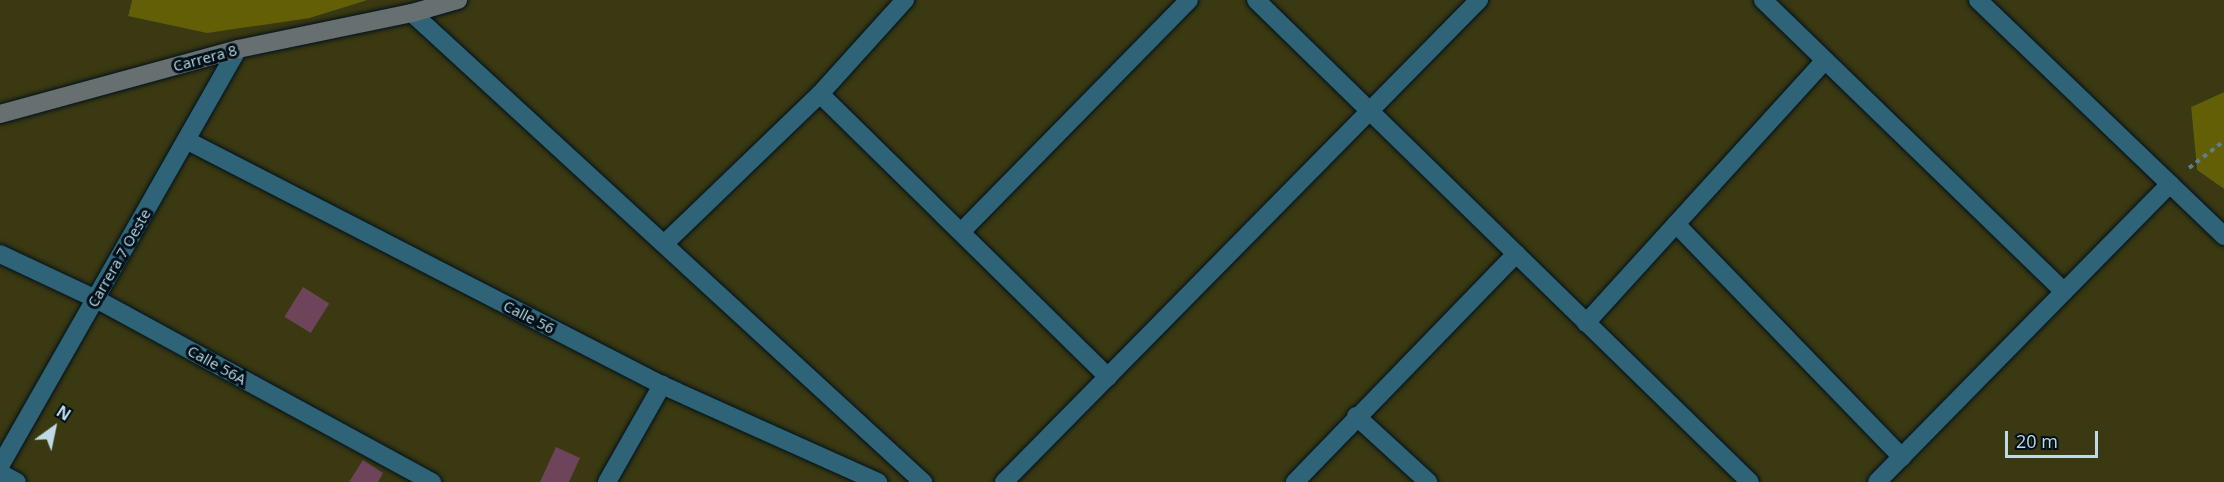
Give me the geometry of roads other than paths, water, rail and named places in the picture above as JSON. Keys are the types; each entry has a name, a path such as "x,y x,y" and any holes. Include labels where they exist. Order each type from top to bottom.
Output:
{"street":[{"name":"Carrera 8","path":"0,114 238,49 412,13 459,0"},
{"path":"664,244 820,94 905,0"},
{"path":"961,232 1189,0"},
{"path":"1256,0 1750,482"},
{"path":"1004,482 1479,0"},
{"path":"1763,0 2064,292"},
{"path":"1978,0 2224,236"},
{"path":"412,13 923,482"},
{"name":"Carrera 7 Oeste","path":"0,466 238,49"},
{"path":"1586,323 1825,60"},
{"path":"820,94 1108,377"},
{"name":"Calle 56","path":"186,140 662,385 879,482"},
{"path":"1877,482 2170,184"},
{"path":"1676,224 1902,457"},
{"name":"Calle 56A","path":"0,254 96,299 432,482"},
{"path":"1295,482 1356,416 1516,254"},
{"path":"607,482 662,385"},
{"path":"1356,416 1428,482"},
{"path":"0,473 17,482"}]}
